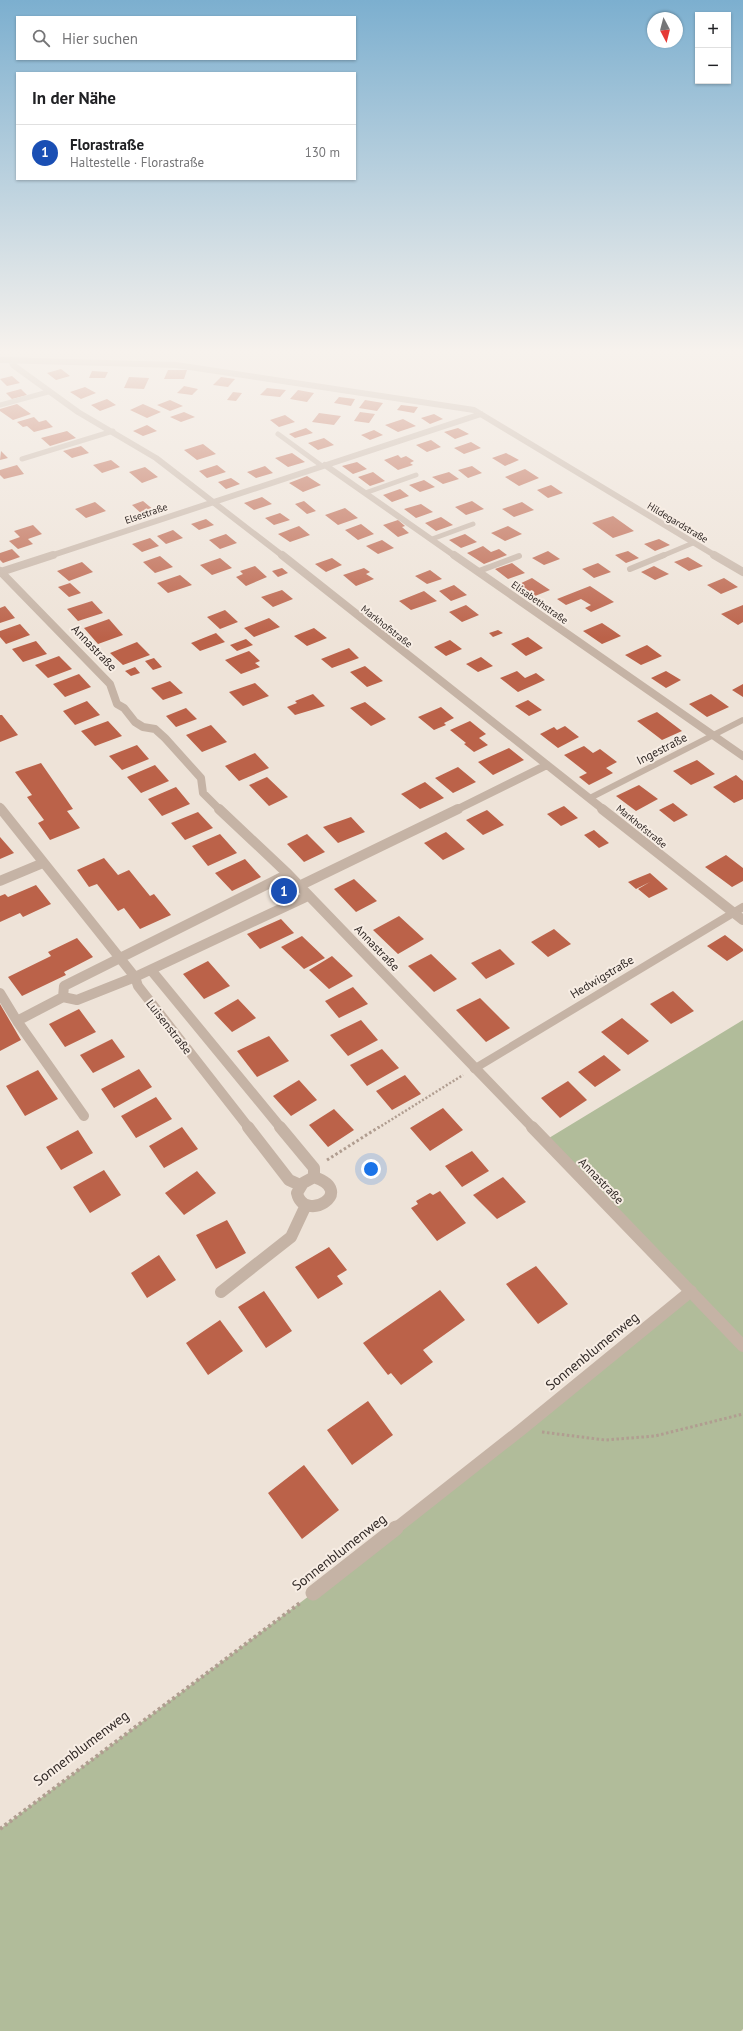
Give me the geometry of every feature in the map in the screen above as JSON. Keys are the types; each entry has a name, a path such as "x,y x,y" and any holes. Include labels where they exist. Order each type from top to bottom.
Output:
{"street":[{"name":"Markhofstraße","path":"140,448 214,501 743,920"},
{"name":"Elsestraße","path":"2,575 214,501 377,448"},
{"name":"Hildegardstraße","path":"537,448 743,572"},
{"name":"Elisabethstraße","path":"324,465 479,571 743,756"},
{"name":"Annastraße","path":"2,575 110,684 117,704 124,708 135,722 143,727 155,730 165,738 201,778 203,793 288,874 474,1069 743,1346"},
{"path":"299,886 547,765"},
{"name":"Luisenstraße","path":"0,807 135,977 138,986 265,1150 289,1180 300,1185"},
{"path":"0,881 43,863"},
{"path":"63,997 64,986 119,957 288,874"},
{"path":"17,1021 63,997 77,1000 135,977 308,896"},
{"name":"Luisenstraße","path":"151,970 314,1172 328,1182 332,1188 332,1195 322,1206 314,1207 306,1205"},
{"path":"0,993 17,1021 84,1116"},
{"path":"220,1292 291,1237 306,1205 300,1200 297,1193 300,1185 314,1172"},
{"name":"Sonnenblumenweg","path":"313,1593 522,1428 691,1291"}],"lane":[{"path":"22,459 58,448"},
{"path":"298,448 324,465"},
{"path":"365,493 416,475"},
{"path":"432,539 473,524"},
{"path":"630,569 693,543"},
{"path":"479,571 519,556"},
{"name":"Ingestraße","path":"590,798 743,720"},
{"name":"Hedwigstraße","path":"474,1069 743,907"}],"path":[{"path":"314,1172 474,1069"},
{"path":"522,1428 566,1436 605,1440 655,1436 743,1414"},
{"name":"Sonnenblumenweg","path":"0,1829 313,1593"}],"green space":[{"path":"743,1020 743,2029 741,2031 0,2031 0,1829 313,1593 690,1292 544,1141"}],"building":[{"path":"75,448 83,448 89,453 72,458 63,451"},
{"path":"191,448 208,448 216,454 197,460 184,450"},
{"path":"315,448 325,448 318,450"},
{"path":"420,448 439,448 427,452"},
{"path":"454,448 481,448 481,448 464,454"},
{"path":"1,451 8,458 0,460"},
{"path":"292,453 305,462 288,467 275,458"},
{"path":"506,453 519,460 505,466 492,458"},
{"path":"398,455 401,458 406,456 414,461 410,463 413,465 398,470 384,460"},
{"path":"111,460 120,467 102,473 93,465"},
{"path":"357,462 367,469 353,474 342,466"},
{"path":"17,465 24,474 4,479 0,475 0,470"},
{"path":"217,465 226,472 207,478 199,471"},
{"path":"265,466 273,473 256,478 247,472"},
{"path":"472,466 482,473 468,478 458,470"},
{"path":"145,467 158,477 142,483 129,472"},
{"path":"525,469 539,478 519,486 505,477"},
{"path":"373,472 385,481 370,486 358,477"},
{"path":"449,472 459,479 443,484 432,477"},
{"path":"307,476 321,485 303,492 289,483"},
{"path":"231,478 240,484 226,489 218,482"},
{"path":"424,480 435,487 420,492 409,485"},
{"path":"551,485 563,493 548,498 537,490"},
{"path":"400,489 409,496 392,502 383,495"},
{"path":"262,497 272,504 254,510 244,503"},
{"path":"143,501 155,511 143,515 132,505"},
{"path":"304,501 316,511 307,514 295,504"},
{"path":"472,501 484,509 466,515 455,507"},
{"path":"95,502 106,511 86,518 75,509"},
{"path":"522,502 534,510 514,517 502,509"},
{"path":"421,504 433,512 416,518 404,509"},
{"path":"345,508 358,518 338,525 325,515"},
{"path":"280,513 290,520 274,525 265,518"},
{"path":"613,516 634,531 613,538 592,523"},
{"path":"441,517 453,525 436,531 425,523"},
{"path":"206,519 214,525 199,530 191,524"},
{"path":"398,520 405,526 402,527 409,533 398,537 383,525"},
{"path":"361,524 374,534 358,540 345,530"},
{"path":"33,525 42,534 28,539 33,544 18,549 9,541 20,537 14,531"},
{"path":"299,526 310,535 290,542 278,534"},
{"path":"508,526 522,534 505,541 491,533"},
{"path":"173,530 183,538 166,544 157,536"},
{"path":"226,534 237,543 220,549 209,540"},
{"path":"465,534 477,542 461,548 449,540"},
{"path":"150,538 159,546 142,552 132,544"},
{"path":"659,539 670,545 655,551 644,544"},
{"path":"382,540 394,548 378,554 366,546"},
{"path":"483,546 491,552 499,549 507,555 484,564 467,553"},
{"path":"12,549 20,557 3,563 0,560 0,553"},
{"path":"548,551 560,559 544,565 532,558"},
{"path":"628,551 639,558 626,563 615,555"},
{"path":"160,556 173,567 155,573 143,562"},
{"path":"688,557 703,566 689,571 674,562"},
{"path":"220,558 232,568 212,575 200,565"},
{"path":"332,558 342,565 326,572 315,564"},
{"path":"82,562 93,572 69,581 57,571"},
{"path":"512,563 525,573 508,579 495,569"},
{"path":"598,563 611,572 594,578 582,569"},
{"path":"255,566 267,577 246,586 236,577 243,574 240,571"},
{"path":"654,566 669,574 655,580 641,572"},
{"path":"282,568 288,573 278,577 272,571"},
{"path":"364,568 370,572 366,574 374,579 356,586 343,575"},
{"path":"430,570 442,579 427,584 415,576"},
{"path":"180,575 192,585 168,593 157,583"},
{"path":"532,578 550,590 535,596 517,585"},
{"path":"724,578 738,587 721,594 707,585"},
{"path":"70,583 81,593 69,597 58,587"},
{"path":"454,585 467,595 451,601 439,591"},
{"path":"590,586 614,602 591,612 585,608 591,605 581,599 566,605 557,599"},
{"path":"282,590 293,599 273,607 261,597"},
{"path":"424,591 437,601 411,610 399,601"},
{"path":"92,601 103,613 78,621 67,609"},
{"path":"466,605 479,615 462,622 449,612"},
{"path":"743,605 743,622 738,625 721,614"},
{"path":"5,606 15,618 0,623 0,608"},
{"path":"225,610 238,622 220,629 207,617"},
{"path":"269,618 280,627 254,637 244,628"},
{"path":"109,619 123,635 98,644 84,628"},
{"path":"602,623 621,636 602,644 583,631"},
{"path":"20,624 30,635 6,644 0,637 0,631"},
{"path":"314,628 327,638 307,646 294,636"},
{"path":"498,630 503,633 493,637 489,633"},
{"path":"216,633 225,642 200,651 191,643"},
{"path":"528,637 543,648 526,656 511,644"},
{"path":"246,639 253,645 237,651 230,645"},
{"path":"450,640 462,649 446,656 434,647"},
{"path":"36,641 47,654 23,662 12,649"},
{"path":"137,642 150,655 123,665 110,653"},
{"path":"647,645 662,656 641,665 625,655"},
{"path":"349,648 359,658 332,668 321,659"},
{"path":"249,651 260,661 255,663 260,667 241,674 225,660"},
{"path":"59,656 72,669 48,678 35,665"},
{"path":"481,657 493,666 478,672 466,664"},
{"path":"154,658 162,667 153,670 145,661"},
{"path":"365,666 383,681 367,687 350,672"},
{"path":"135,667 140,673 131,676 125,671"},
{"path":"517,671 525,678 536,673 545,680 518,692 500,678"},
{"path":"666,671 681,680 666,688 651,678"},
{"path":"79,674 91,687 65,697 53,684"},
{"path":"170,681 183,693 163,700 151,688"},
{"path":"255,683 269,696 243,706 229,692"},
{"path":"743,684 743,697 732,690"},
{"path":"313,694 325,706 295,715 287,707 297,703 295,701"},
{"path":"711,694 729,707 707,717 689,704"},
{"path":"528,700 542,710 529,716 515,706"},
{"path":"87,701 100,715 75,725 63,711"},
{"path":"365,702 386,719 371,726 350,708"},
{"path":"441,707 454,718 444,723 446,725 434,730 418,717"},
{"path":"186,708 197,719 176,727 166,716"},
{"path":"657,712 682,731 662,740 637,721"},
{"path":"0,715 2,715 18,735 0,742"},
{"path":"108,721 122,736 95,746 81,731"},
{"path":"470,721 486,734 479,738 488,745 474,752 464,744 466,743 450,730"},
{"path":"211,725 227,742 202,752 186,735"},
{"path":"565,726 579,737 558,748 540,734 554,727 557,730"},
{"path":"137,745 149,759 122,770 109,756"},
{"path":"584,746 593,753 600,749 617,762 606,768 613,773 589,785 579,777 587,773 564,755"},
{"path":"509,748 524,760 493,775 478,762"},
{"path":"255,753 269,768 239,781 225,766"},
{"path":"697,760 715,774 691,785 673,771"},
{"path":"41,763 73,809 67,811 80,828 50,840 38,823 44,820 27,797 32,795 15,772"},
{"path":"155,765 169,781 141,793 127,777"},
{"path":"458,767 476,782 453,793 435,778"},
{"path":"736,775 743,781 743,799 734,803 713,787"},
{"path":"267,777 288,797 269,806 249,785"},
{"path":"425,782 444,798 420,809 401,794"},
{"path":"639,785 658,799 636,811 616,796"},
{"path":"176,787 190,804 162,816 148,799"},
{"path":"673,803 688,815 674,822 659,810"},
{"path":"564,806 578,818 561,826 547,814"},
{"path":"487,810 504,825 483,835 466,820"},
{"path":"198,812 213,828 185,840 171,823"},
{"path":"351,817 365,832 338,843 323,827"},
{"path":"594,830 609,843 599,848 584,835"},
{"path":"446,832 465,849 443,860 424,843"},
{"path":"220,834 237,853 208,866 192,846"},
{"path":"307,834 325,852 304,862 287,844"},
{"path":"0,837 14,853 0,859"},
{"path":"726,855 743,868 743,881 732,887 705,867"},
{"path":"104,858 118,875 129,870 150,896 154,894 171,915 140,929 124,908 118,911 97,884 89,887 77,870"},
{"path":"245,859 261,877 232,891 215,873"},
{"path":"650,873 668,889 649,898 638,889 650,882 636,889 628,882"},
{"path":"354,879 377,901 356,912 334,889"},
{"path":"36,885 51,904 23,917 20,913 0,922 0,896 5,894 8,897"},
{"path":"399,916 424,939 398,954 373,930"},
{"path":"281,919 294,933 260,949 247,934"},
{"path":"554,929 571,944 548,957 531,942"},
{"path":"725,935 743,949 743,951 727,961 707,946"},
{"path":"302,936 325,958 304,969 281,947"},
{"path":"77,938 93,957 64,972 66,975 22,996 8,977 51,956 48,952"},
{"path":"500,949 515,964 486,979 471,963"},
{"path":"431,954 457,979 434,992 408,966"},
{"path":"332,956 353,976 329,989 309,970"},
{"path":"208,961 230,986 204,999 183,974"},
{"path":"353,987 368,1004 339,1018 325,1001"},
{"path":"673,991 694,1011 671,1024 650,1004"},
{"path":"480,998 510,1028 486,1042 456,1010"},
{"path":"238,999 256,1018 232,1032 214,1013"},
{"path":"0,1004 21,1040 0,1051"},
{"path":"79,1009 96,1032 65,1047 49,1024"},
{"path":"622,1018 649,1041 628,1055 601,1032"},
{"path":"361,1020 378,1040 348,1056 330,1035"},
{"path":"269,1036 289,1061 257,1077 237,1051"},
{"path":"112,1039 125,1057 93,1073 80,1055"},
{"path":"382,1049 399,1068 367,1086 350,1065"},
{"path":"604,1055 621,1070 595,1087 578,1072"},
{"path":"139,1069 152,1087 114,1108 101,1089"},
{"path":"38,1070 58,1099 25,1116 6,1086"},
{"path":"405,1075 421,1094 392,1110 376,1091"},
{"path":"299,1080 317,1100 291,1116 273,1096"},
{"path":"568,1081 587,1100 560,1118 541,1098"},
{"path":"156,1097 172,1119 136,1138 121,1116"},
{"path":"443,1108 463,1130 430,1151 410,1128"},
{"path":"334,1109 354,1130 328,1147 309,1125"},
{"path":"182,1127 198,1149 164,1168 149,1146"},
{"path":"78,1130 93,1153 61,1170 46,1147"},
{"path":"472,1151 489,1171 462,1187 445,1166"},
{"path":"104,1170 121,1195 90,1213 73,1187"},
{"path":"197,1171 216,1193 184,1215 165,1193"},
{"path":"503,1177 526,1202 497,1219 473,1195"},
{"path":"440,1191 466,1223 437,1241 411,1208 418,1204 416,1201 430,1193 433,1195"},
{"path":"227,1220 246,1253 216,1269 196,1235"},
{"path":"329,1247 347,1270 337,1276 343,1284 318,1299 295,1267"},
{"path":"159,1255 176,1280 147,1298 131,1273"},
{"path":"536,1266 568,1304 538,1324 506,1284"},
{"path":"440,1290 465,1320 423,1350 433,1362 401,1385 391,1373 388,1375 363,1343"},
{"path":"264,1291 292,1331 266,1348 238,1307"},
{"path":"220,1320 243,1351 208,1375 186,1343"},
{"path":"368,1401 393,1435 352,1465 327,1430"},
{"path":"304,1465 339,1510 302,1539 268,1493"}],"place":[{"name":"Florastraße","path":"284,891"}]}
